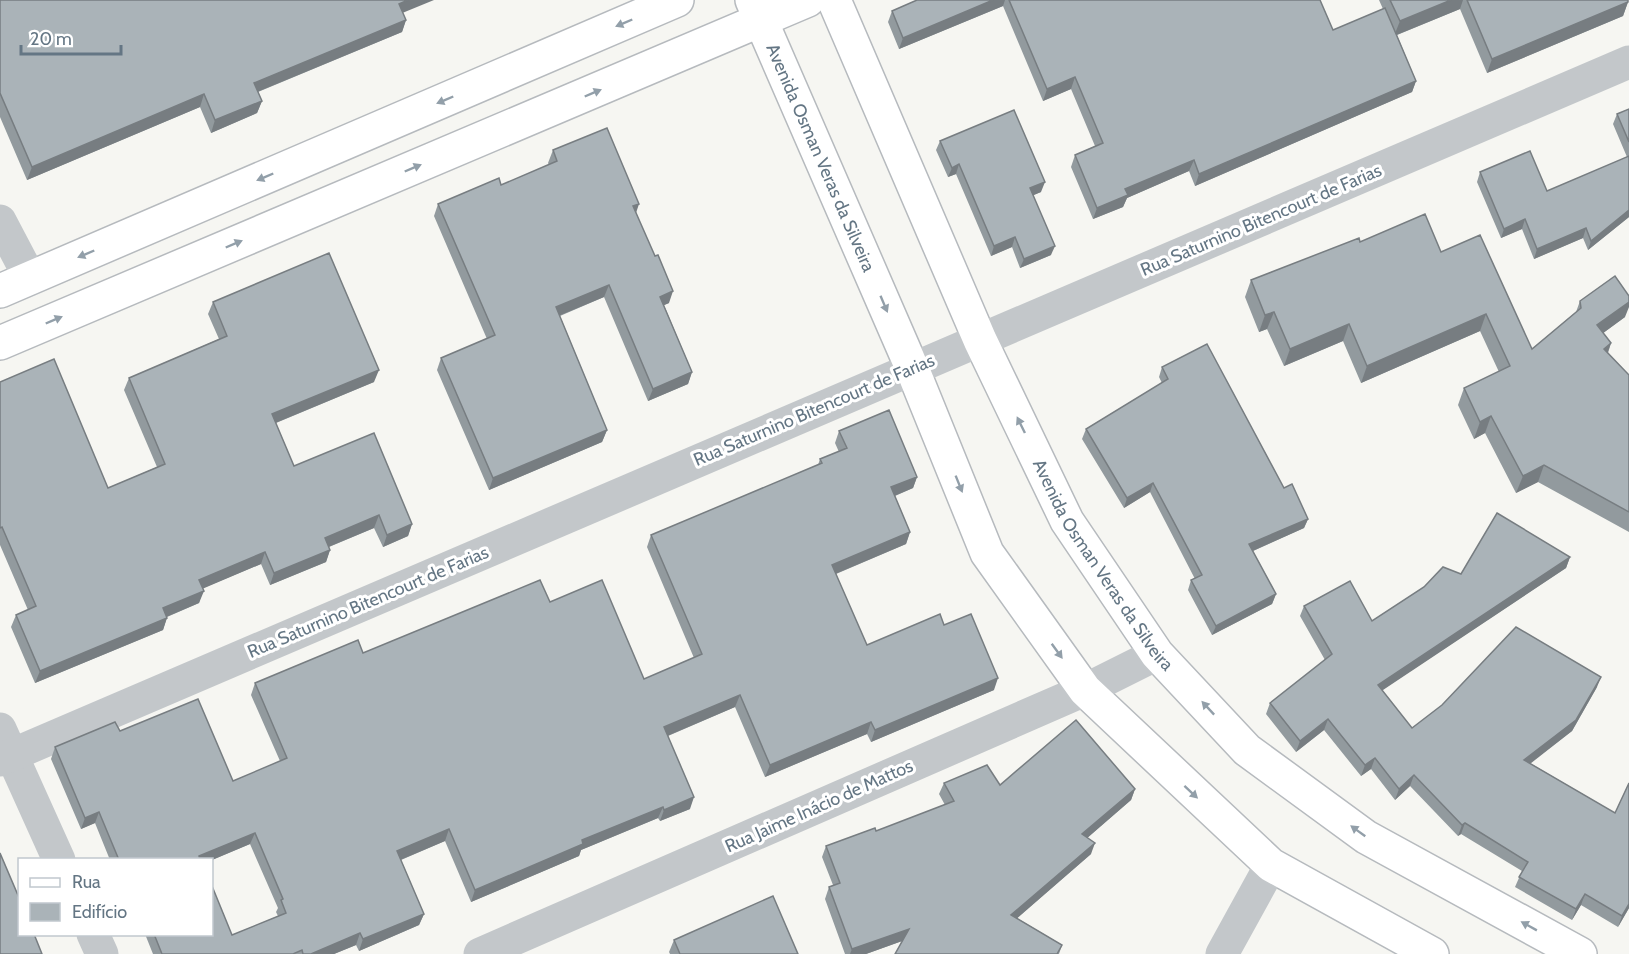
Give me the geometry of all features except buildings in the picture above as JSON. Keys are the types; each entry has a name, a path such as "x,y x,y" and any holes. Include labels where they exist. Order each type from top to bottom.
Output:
{"main road":[{"path":"0,291 677,0"},
{"path":"0,343 758,10 808,0"},
{"name":"Avenida Osman Veras da Silveira","path":"834,0 980,340 1067,521 1157,654 1246,750 1366,837 1580,954"},
{"name":"Avenida Osman Veras da Silveira","path":"758,10 912,368 987,553 1085,690 1271,865 1432,954"}],"street":[{"name":"Rua Saturnino Bitencourt de Farias","path":"4,748 980,340 1629,62"},
{"path":"0,221 30,278"},
{"name":"Rua Jaime Inácio de Mattos","path":"480,954 1085,690 1157,654"},
{"path":"4,748 58,858"},
{"path":"1222,954 1271,865"},
{"path":"94,936 102,954"}]}
